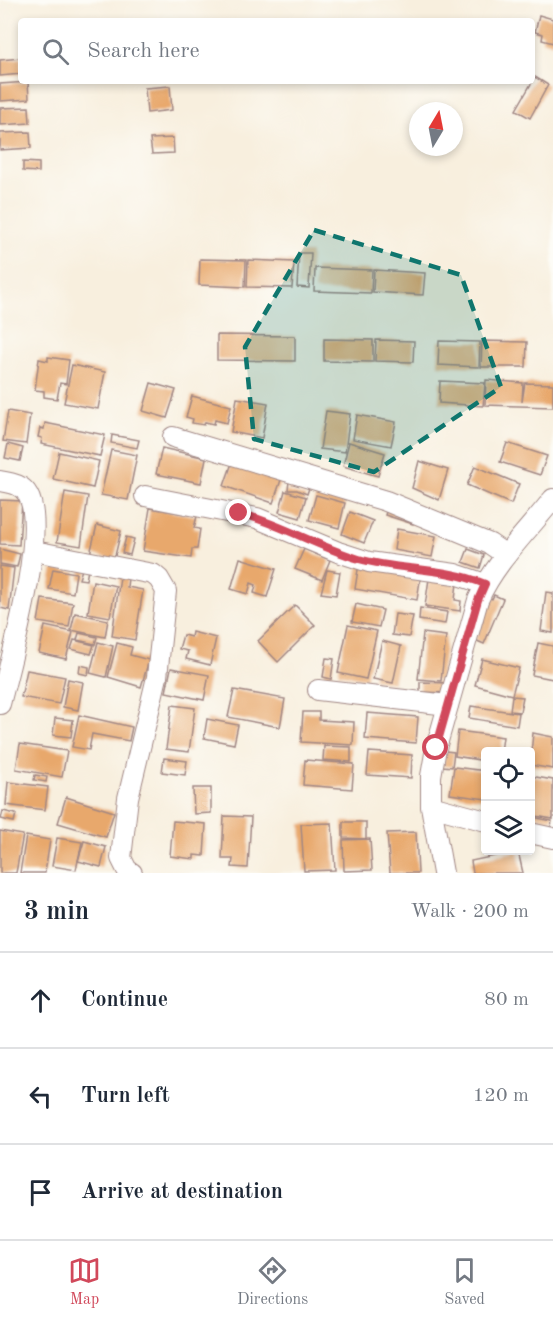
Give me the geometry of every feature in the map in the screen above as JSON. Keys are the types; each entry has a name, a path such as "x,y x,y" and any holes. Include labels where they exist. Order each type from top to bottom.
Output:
{"street":[{"path":"173,436 386,501 490,544 506,555"},
{"path":"0,481 19,485 28,495 34,551 9,627 0,704"},
{"path":"145,496 256,518 338,552 369,562 455,574 485,584"},
{"path":"443,873 431,806 431,776 448,705 478,600 485,584 506,555 553,500"},
{"path":"34,551 153,574 166,591 157,677 128,798 122,858 127,870 132,873"},
{"path":"318,690 448,705"},
{"path":"431,806 481,820"},
{"path":"535,833 553,838"}],"highlighted area":[{"path":"314,230 461,275 501,387 374,472 254,439 245,347"}],"building":[{"path":"539,15 553,19 553,43 542,40 543,34 535,32"},
{"path":"18,58 18,74 0,76 0,60"},
{"path":"535,77 548,85 530,118 516,110 531,84 535,84"},
{"path":"0,84 28,84 29,99 0,101"},
{"path":"170,86 172,110 147,113 145,88"},
{"path":"29,107 30,123 0,125 0,108"},
{"path":"30,132 31,148 0,150 0,133"},
{"path":"173,138 174,153 152,154 150,139"},
{"path":"23,162 39,163 39,172 23,171"},
{"path":"299,253 311,253 309,288 297,287"},
{"path":"200,259 246,260 245,287 199,285"},
{"path":"248,260 294,262 292,288 247,287"},
{"path":"315,268 372,270 371,293 314,291"},
{"path":"374,270 425,273 423,295 373,292"},
{"path":"217,335 295,336 295,361 217,360"},
{"path":"324,339 373,340 373,362 324,361"},
{"path":"376,340 414,341 413,362 375,361"},
{"path":"439,341 480,342 479,367 438,365"},
{"path":"482,341 527,342 526,367 481,367"},
{"path":"48,357 69,360 66,384 60,383 57,399 44,397 44,391 35,390 39,359 48,361"},
{"path":"72,365 105,372 98,409 64,403"},
{"path":"486,380 523,383 522,402 525,383 553,384 553,407 485,405"},
{"path":"440,381 485,383 483,406 439,403"},
{"path":"151,383 176,390 167,418 143,411"},
{"path":"192,396 231,406 227,423 215,420 214,424 192,423 193,419 186,417"},
{"path":"237,398 268,403 262,438 231,432"},
{"path":"8,411 30,415 26,444 3,441"},
{"path":"326,411 350,414 345,452 320,449"},
{"path":"357,415 396,422 391,446 353,439"},
{"path":"45,423 105,435 100,456 41,444 42,438 38,437 40,428 44,429"},
{"path":"112,435 139,440 137,448 111,443"},
{"path":"349,442 385,453 378,476 343,466"},
{"path":"507,443 547,456 540,475 500,462"},
{"path":"8,444 23,448 20,461 5,458"},
{"path":"162,448 206,458 201,483 156,474"},
{"path":"111,450 137,455 128,500 101,495"},
{"path":"59,452 99,461 93,488 53,479"},
{"path":"419,461 448,470 439,500 412,488"},
{"path":"232,463 281,480 273,503 224,486"},
{"path":"475,466 519,484 511,504 467,485"},
{"path":"289,481 309,488 307,494 297,490 288,490"},
{"path":"285,491 306,497 300,518 279,512"},
{"path":"65,492 88,496 81,546 57,542"},
{"path":"316,495 345,503 339,528 309,520"},
{"path":"0,500 22,501 19,545 0,544"},
{"path":"388,506 416,516 413,524 385,515"},
{"path":"150,508 197,516 194,528 200,529 197,549 192,549 191,558 143,551"},
{"path":"350,512 373,521 364,543 342,534"},
{"path":"97,525 121,531 114,560 90,554"},
{"path":"397,529 436,536 432,557 394,550"},
{"path":"126,537 134,539 130,555 122,553"},
{"path":"0,549 20,554 17,567 0,564"},
{"path":"304,549 330,560 322,580 295,569"},
{"path":"468,549 484,555 480,568 463,562"},
{"path":"240,558 276,569 267,597 254,593 256,585 251,583 248,594 231,589"},
{"path":"359,563 421,574 417,600 355,589"},
{"path":"0,566 14,568 9,610 0,608"},
{"path":"53,569 76,573 73,593 49,589"},
{"path":"82,569 88,570 86,580 79,579"},
{"path":"327,570 340,572 336,595 321,593"},
{"path":"430,572 457,583 455,600 461,601 460,611 425,606"},
{"path":"120,577 128,578 127,587 143,590 135,640 112,636"},
{"path":"93,581 116,586 110,617 88,613"},
{"path":"546,592 553,593 553,633 541,631"},
{"path":"494,595 503,599 484,644 475,640 483,620 479,619 489,597 492,599"},
{"path":"42,599 73,603 69,627 38,622"},
{"path":"356,604 383,610 379,627 352,622"},
{"path":"295,605 315,625 278,662 258,641"},
{"path":"420,608 447,612 445,624 419,620"},
{"path":"75,613 108,620 105,637 71,630"},
{"path":"395,614 413,616 409,637 392,635"},
{"path":"348,625 377,631 366,679 338,673"},
{"path":"45,626 73,632 66,659 39,653"},
{"path":"192,632 216,638 210,665 186,659 188,651 179,649 183,635 191,637"},
{"path":"79,633 97,637 95,644 77,640"},
{"path":"423,633 446,636 441,681 418,679"},
{"path":"74,640 94,645 91,654 71,649"},
{"path":"382,641 401,646 393,683 373,679"},
{"path":"98,642 113,646 106,677 90,673"},
{"path":"117,643 132,647 130,655 149,660 141,687 108,677"},
{"path":"538,643 553,646 553,679 532,675"},
{"path":"326,658 334,659 331,679 323,677"},
{"path":"482,659 519,668 512,695 475,685"},
{"path":"80,665 89,667 88,675 79,673"},
{"path":"171,668 209,675 204,700 166,692"},
{"path":"27,670 65,677 59,704 21,697"},
{"path":"68,679 83,682 78,710 63,707"},
{"path":"420,682 448,683 448,693 420,692"},
{"path":"234,690 285,699 280,727 228,717"},
{"path":"512,696 523,697 520,712 510,711"},
{"path":"172,705 195,708 189,752 166,749"},
{"path":"471,706 519,713 517,726 469,718"},
{"path":"303,712 319,712 319,720 354,722 353,745 301,742"},
{"path":"367,713 418,717 416,743 365,739"},
{"path":"79,715 132,727 129,741 92,734 89,750 72,747"},
{"path":"55,718 73,720 71,737 53,735"},
{"path":"207,719 238,725 234,744 204,738"},
{"path":"458,731 503,737 502,747 481,747 481,760 455,756"},
{"path":"533,733 553,737 553,769 535,766 535,747 532,747"},
{"path":"20,744 67,751 62,777 16,769"},
{"path":"324,746 351,747 351,762 323,760"},
{"path":"445,751 454,752 452,767 443,766"},
{"path":"369,752 412,755 411,778 367,775"},
{"path":"164,758 187,761 185,775 162,772"},
{"path":"305,760 354,764 352,789 303,785"},
{"path":"454,767 481,770 481,798 450,794"},
{"path":"35,775 47,777 46,782 34,780"},
{"path":"535,777 553,780 553,819 535,816"},
{"path":"8,782 48,787 45,810 6,805"},
{"path":"193,788 211,788 211,813 194,814"},
{"path":"66,797 114,812 106,837 58,823"},
{"path":"3,811 16,814 14,822 1,819"},
{"path":"224,816 251,817 248,868 232,867 233,859 222,859"},
{"path":"535,818 552,821 550,831 535,826"},
{"path":"173,821 206,824 204,856 194,855 194,859 170,856"},
{"path":"343,822 366,822 366,839 343,838"},
{"path":"332,823 335,870 304,871 301,824"},
{"path":"0,831 23,835 16,873 0,873"},
{"path":"416,832 418,873 390,873 387,833"},
{"path":"26,836 50,840 45,873 20,873"},
{"path":"57,838 82,842 76,870 52,866"},
{"path":"370,839 372,870 344,871 343,840"},
{"path":"84,841 106,847 101,867 78,861"},
{"path":"499,855 519,855 523,873 473,873 471,861"}],"route":[{"path":"239,513 369,562 455,574 485,584 478,600 436,748"}]}
